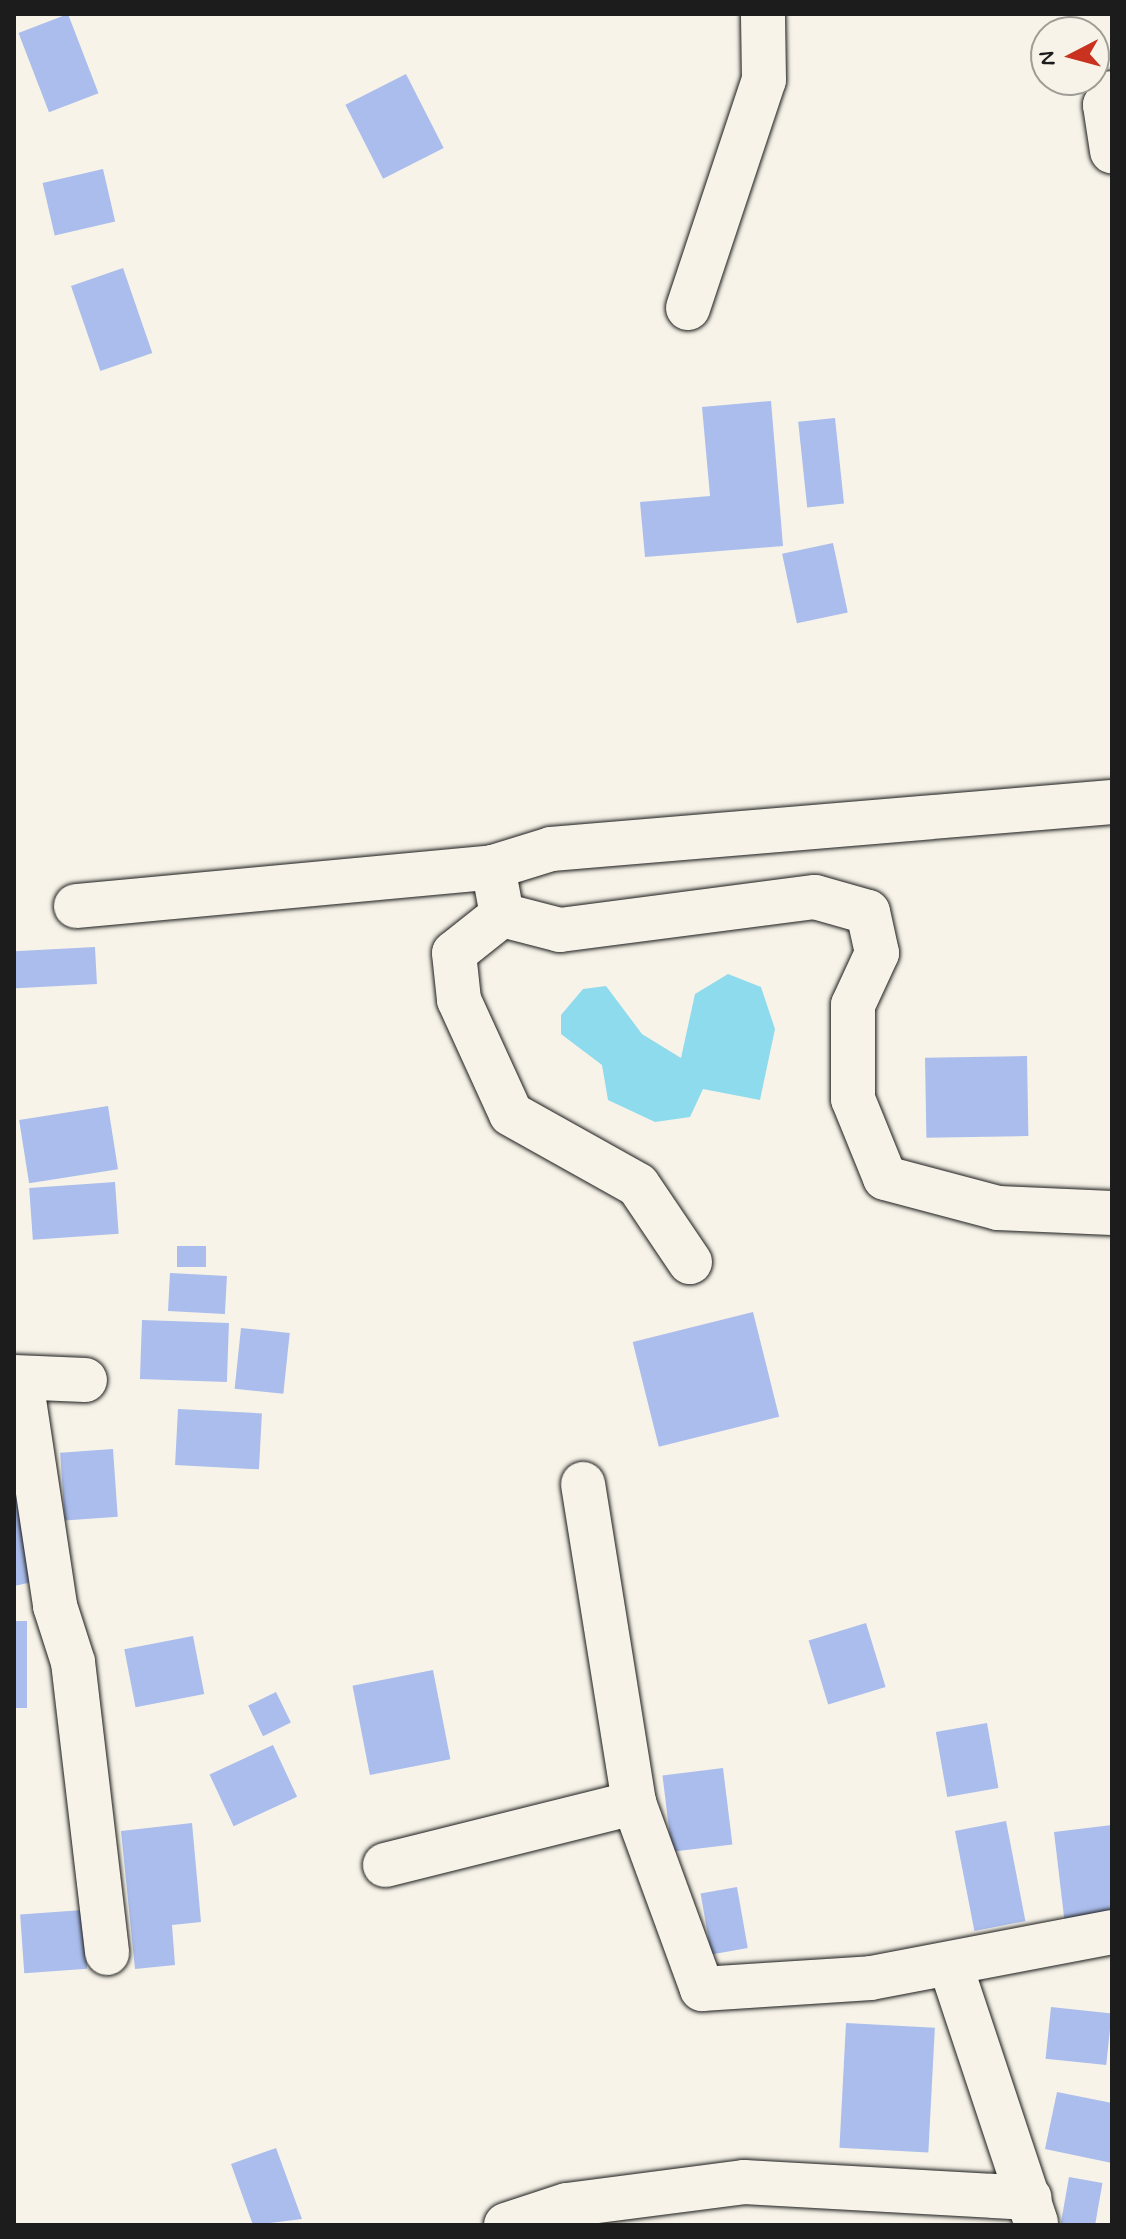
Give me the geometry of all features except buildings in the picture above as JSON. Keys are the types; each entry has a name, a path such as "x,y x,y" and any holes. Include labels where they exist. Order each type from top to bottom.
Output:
{"street":[{"path":"688,308 764,80 763,14"},
{"path":"1112,93 1105,105 1112,151"},
{"path":"76,906 493,867 551,849 1112,802"},
{"path":"493,867 502,915"},
{"path":"502,915 560,930 815,897 868,912 877,953 853,1005 853,1099 885,1178 998,1208 1112,1213"},
{"path":"502,915 454,953 459,1000 511,1114 638,1185 690,1262"},
{"path":"85,1380 17,1378 55,1606 73,1662 107,1953"},
{"path":"583,1484 634,1803 702,1989 950,1964 1112,1932"},
{"path":"385,1865 634,1803"},
{"path":"506,2225 567,2205 744,2182 1033,2212 950,1964"}],"water":[{"path":"728,974 761,987 775,1029 760,1100 703,1089 690,1117 655,1122 608,1100 602,1065 561,1034 561,1015 583,989 606,986 642,1034 681,1058 695,994"}]}
